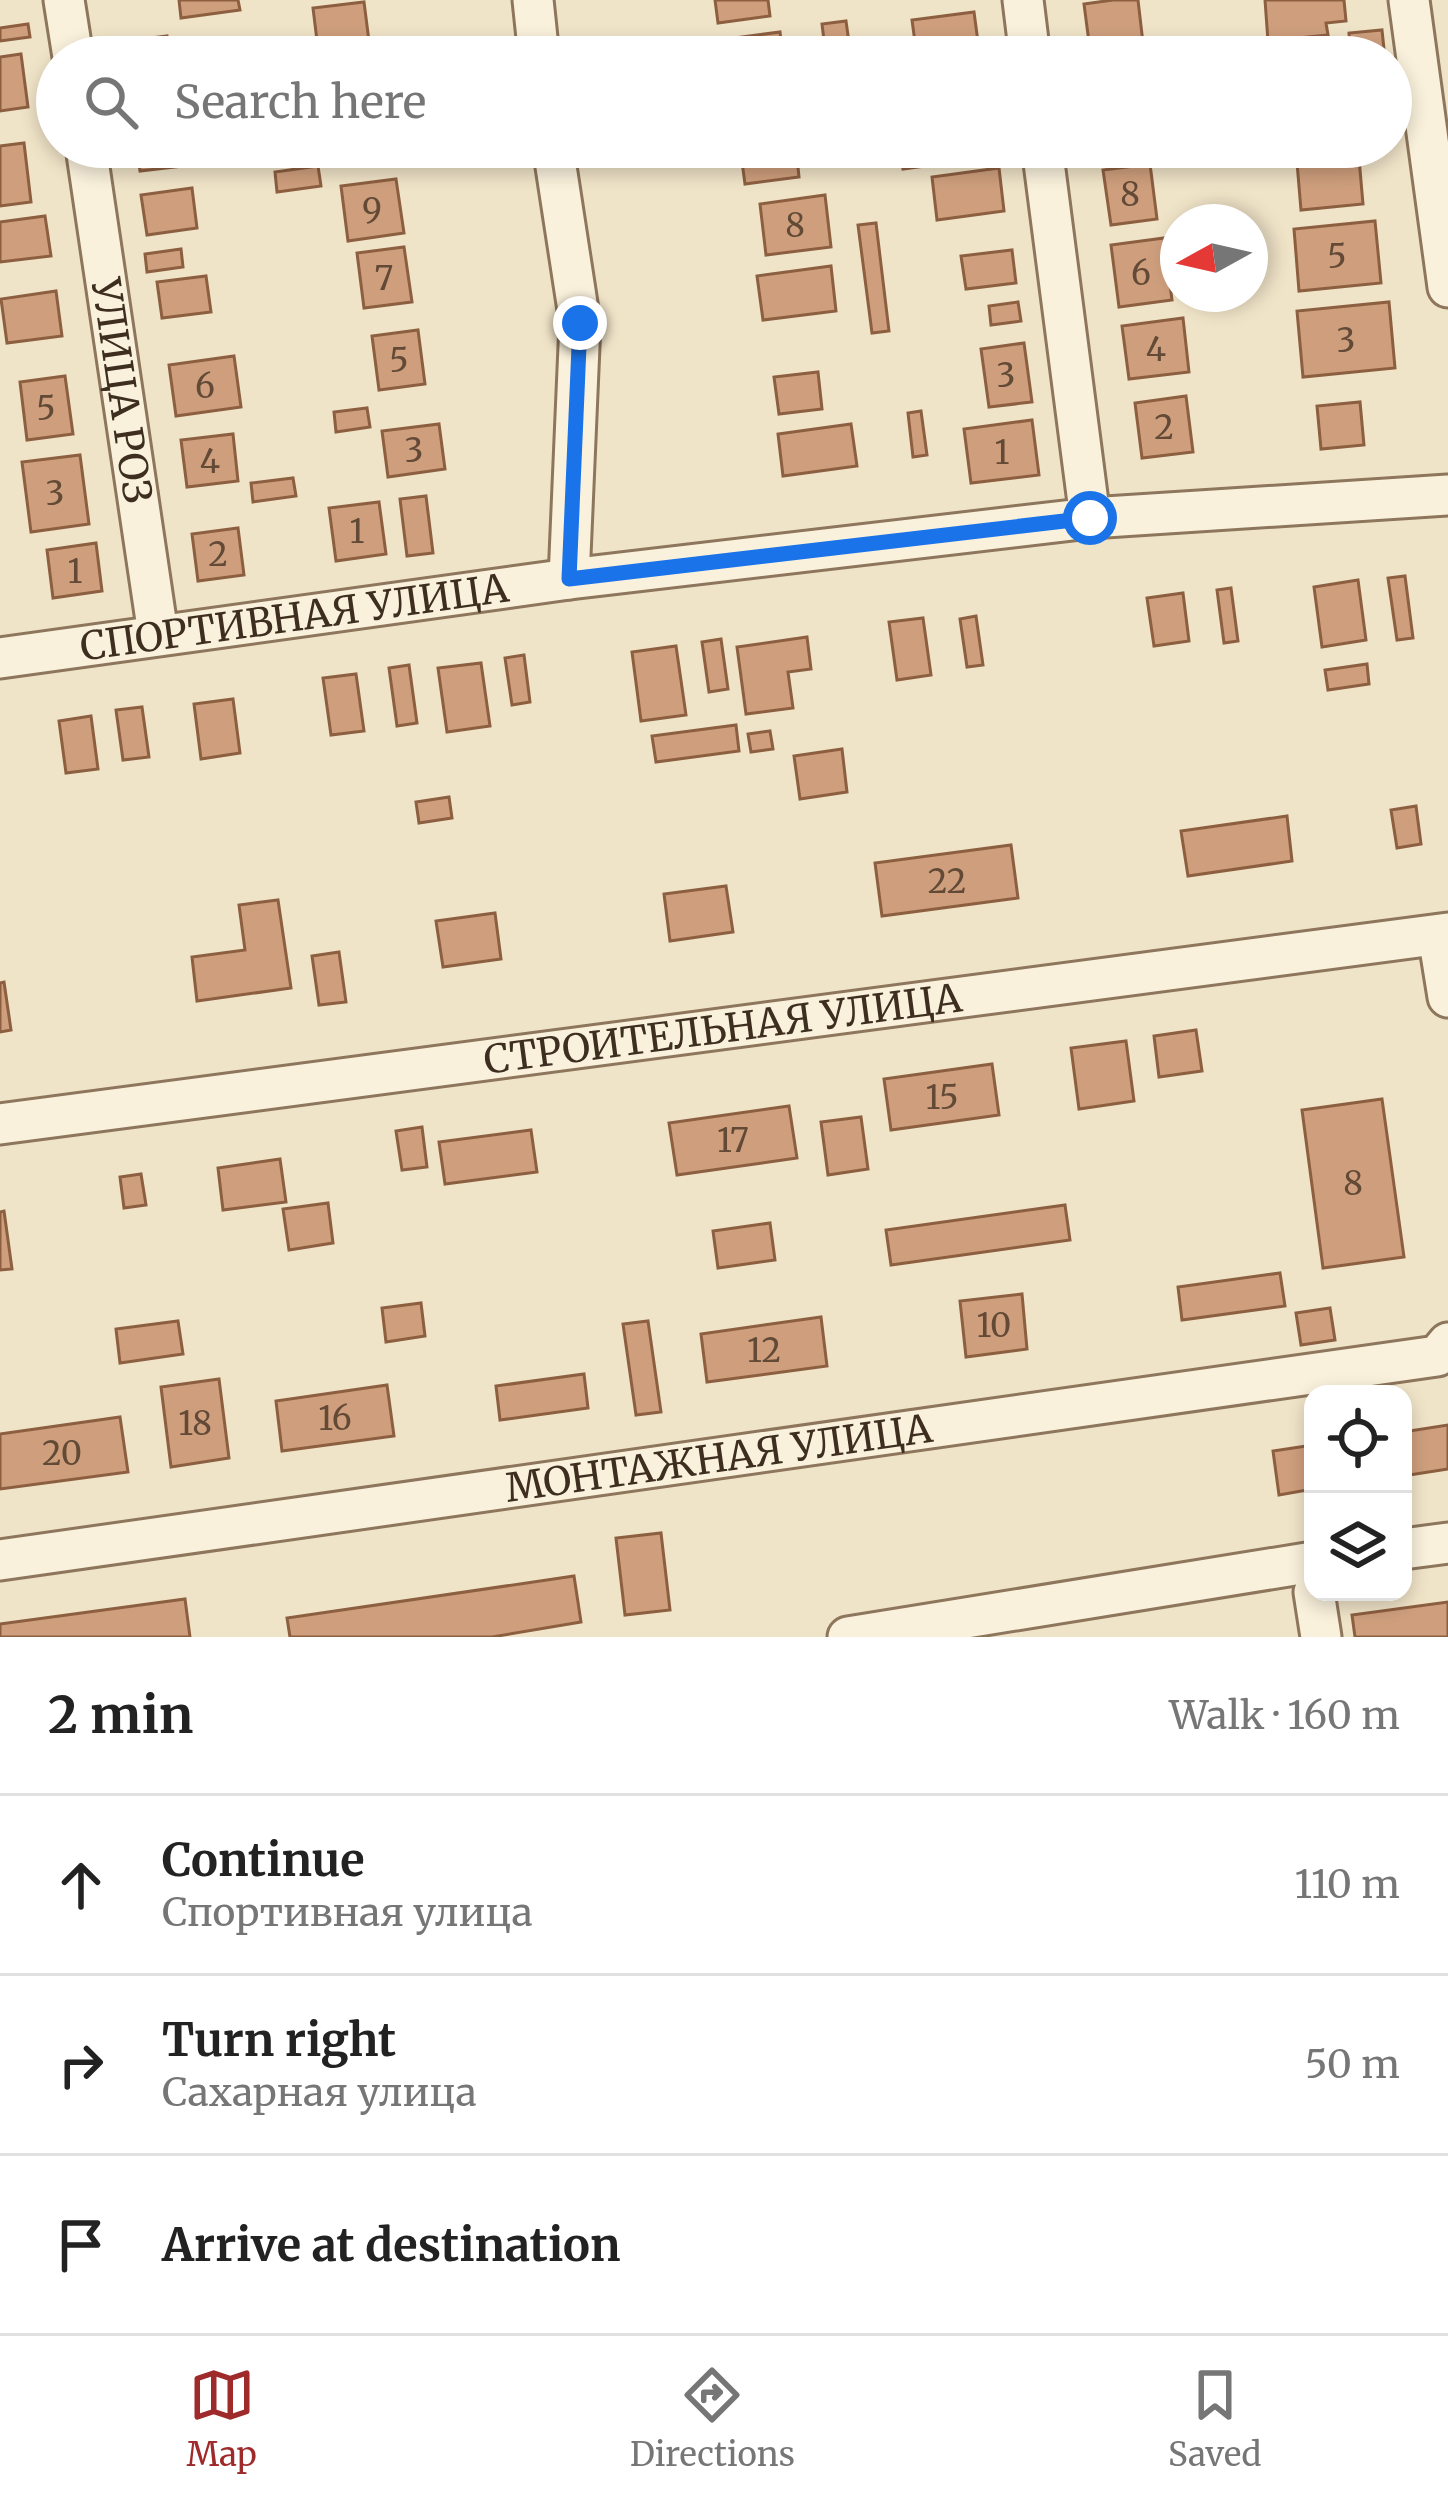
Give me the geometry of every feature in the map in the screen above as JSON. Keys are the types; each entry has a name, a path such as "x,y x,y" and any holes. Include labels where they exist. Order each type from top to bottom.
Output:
{"street":[{"path":"64,0 70,36"},
{"path":"533,0 537,36"},
{"path":"1023,0 1027,36"},
{"path":"1408,0 1448,287"},
{"name":"УЛИЦА РОЗ","path":"89,168 158,634"},
{"path":"556,168 580,323 569,579"},
{"path":"1045,168 1090,518"},
{"name":"СПОРТИВНАЯ УЛИЦА","path":"0,658 569,579 1090,518 1448,495"},
{"path":"1443,934 1448,997"},
{"name":"СТРОИТЕЛЬНАЯ УЛИЦА","path":"0,1124 1443,934"},
{"name":"МОНТАЖНАЯ УЛИЦА","path":"0,1560 1443,1349"},
{"path":"1412,1548 1448,1543"},
{"path":"848,1637 1304,1577"},
{"path":"1316,1601 1321,1637"}],"building":[{"path":"179,0 238,0 240,10 181,18"},
{"path":"715,0 768,0 770,16 718,23"},
{"path":"1138,0 1142,36 1088,36 1084,4"},
{"path":"1265,0 1344,0 1346,21 1326,23 1328,35 1268,36"},
{"path":"364,2 368,36 316,36 313,8"},
{"path":"974,12 977,36 914,36 912,20"},
{"path":"846,21 848,36 823,36 822,24"},
{"path":"28,24 30,37 0,41 0,28"},
{"path":"1382,30 1383,36 1349,36"},
{"path":"21,54 28,107 0,111 0,57"},
{"path":"24,143 31,202 0,206 0,146"},
{"path":"318,168 321,186 277,192 275,172"},
{"path":"743,168 798,168 799,177 745,184"},
{"path":"999,168 1004,211 937,220 932,177"},
{"path":"1151,168 1157,219 1111,225 1103,170"},
{"path":"1297,168 1360,168 1363,204 1301,210"},
{"path":"396,179 404,233 348,241 341,186"},
{"path":"192,188 197,228 147,235 141,195"},
{"path":"825,195 831,247 766,255 760,204"},
{"path":"45,216 51,256 0,262 0,222"},
{"path":"1375,221 1381,283 1299,291 1294,229"},
{"path":"876,223 889,331 872,333 858,225"},
{"path":"1160,239 1160,302 1119,307 1111,245"},
{"path":"404,247 412,302 364,308 357,253"},
{"path":"181,249 183,267 147,272 145,254"},
{"path":"1012,250 1016,283 966,289 961,256"},
{"path":"831,266 836,311 763,320 757,276"},
{"path":"206,276 211,312 162,318 157,282"},
{"path":"56,291 62,336 7,343 1,299"},
{"path":"1018,302 1021,321 991,325 989,306"},
{"path":"1389,302 1395,368 1303,377 1297,311"},
{"path":"1183,318 1189,372 1129,379 1122,326"},
{"path":"418,330 425,384 379,390 372,336"},
{"path":"1024,343 1032,402 989,407 981,349"},
{"path":"234,356 241,407 176,416 169,365"},
{"path":"818,372 822,409 779,414 774,377"},
{"path":"65,376 73,434 27,440 20,382"},
{"path":"1186,396 1193,452 1142,458 1135,403"},
{"path":"1360,402 1364,445 1321,449 1317,406"},
{"path":"367,408 370,427 336,432 334,412"},
{"path":"921,411 927,455 913,457 908,413"},
{"path":"1032,420 1039,475 971,483 964,429"},
{"path":"439,424 445,469 388,477 382,431"},
{"path":"851,424 857,466 783,476 778,434"},
{"path":"233,434 238,481 187,487 181,440"},
{"path":"80,455 89,524 31,532 22,462"},
{"path":"293,478 296,496 253,502 251,483"},
{"path":"426,496 433,553 407,556 400,499"},
{"path":"379,502 386,554 336,561 329,508"},
{"path":"238,528 244,575 198,581 192,534"},
{"path":"96,543 102,591 53,598 47,550"},
{"path":"1405,576 1413,638 1397,640 1388,578"},
{"path":"1358,580 1366,640 1322,647 1314,587"},
{"path":"1231,588 1238,641 1224,643 1217,590"},
{"path":"1183,593 1189,641 1154,646 1147,598"},
{"path":"976,616 983,665 967,667 960,619"},
{"path":"923,618 931,675 897,680 889,622"},
{"path":"807,637 811,669 788,672 793,708 746,714 737,647"},
{"path":"721,639 728,689 709,692 702,642"},
{"path":"676,646 686,715 641,721 632,652"},
{"path":"524,655 530,702 512,705 505,658"},
{"path":"481,663 490,726 447,732 438,668"},
{"path":"1367,664 1369,684 1328,690 1325,670"},
{"path":"409,665 417,723 397,726 389,668"},
{"path":"356,674 364,731 331,735 323,678"},
{"path":"233,699 240,753 201,759 194,704"},
{"path":"142,707 149,757 123,760 116,710"},
{"path":"91,716 98,769 66,773 59,721"},
{"path":"736,725 739,751 656,762 652,736"},
{"path":"770,731 773,749 751,752 748,734"},
{"path":"842,749 847,792 800,799 794,756"},
{"path":"449,797 452,818 419,823 416,802"},
{"path":"1416,806 1421,844 1397,848 1391,810"},
{"path":"1287,816 1292,861 1188,876 1181,831"},
{"path":"1011,845 1018,898 882,916 875,863"},
{"path":"726,886 733,932 670,941 664,894"},
{"path":"278,900 291,988 197,1001 192,957 245,950 239,905"},
{"path":"495,913 501,959 443,967 436,921"},
{"path":"339,952 346,1002 319,1005 312,956"},
{"path":"4,982 11,1030 0,1032 0,983"},
{"path":"1196,1030 1202,1071 1159,1077 1154,1036"},
{"path":"1126,1041 1134,1101 1079,1109 1071,1048"},
{"path":"992,1064 999,1115 891,1130 884,1079"},
{"path":"1382,1099 1404,1257 1323,1268 1302,1110"},
{"path":"789,1106 797,1158 677,1175 669,1123"},
{"path":"861,1117 868,1169 828,1175 821,1122"},
{"path":"422,1127 427,1167 402,1170 396,1131"},
{"path":"531,1130 537,1172 445,1184 439,1142"},
{"path":"280,1159 286,1202 223,1210 218,1168"},
{"path":"141,1174 146,1205 124,1208 120,1177"},
{"path":"328,1203 333,1243 289,1250 283,1209"},
{"path":"1065,1205 1070,1240 891,1265 886,1230"},
{"path":"4,1211 12,1269 0,1270 0,1212"},
{"path":"770,1223 775,1260 718,1268 713,1231"},
{"path":"1280,1273 1285,1306 1182,1320 1178,1287"},
{"path":"1022,1294 1027,1349 966,1357 960,1301"},
{"path":"421,1303 425,1336 386,1342 382,1308"},
{"path":"1330,1308 1335,1340 1301,1345 1296,1313"},
{"path":"821,1317 827,1366 707,1382 701,1334"},
{"path":"178,1321 183,1354 120,1363 116,1329"},
{"path":"648,1321 661,1412 636,1415 623,1324"},
{"path":"584,1374 588,1408 500,1420 496,1386"},
{"path":"219,1379 229,1458 171,1467 161,1387"},
{"path":"387,1385 394,1436 282,1451 276,1401"},
{"path":"120,1417 128,1472 0,1489 0,1434"},
{"path":"1448,1425 1448,1469 1412,1475 1412,1431"},
{"path":"1304,1446 1304,1491 1279,1495 1273,1451"},
{"path":"661,1533 670,1610 625,1615 616,1538"},
{"path":"574,1576 581,1622 492,1637 290,1637 287,1618"},
{"path":"185,1599 190,1637 0,1637 0,1624"},
{"path":"1448,1602 1448,1637 1355,1637 1352,1615"}],"route":[{"path":"580,323 569,579 1090,518"}]}
